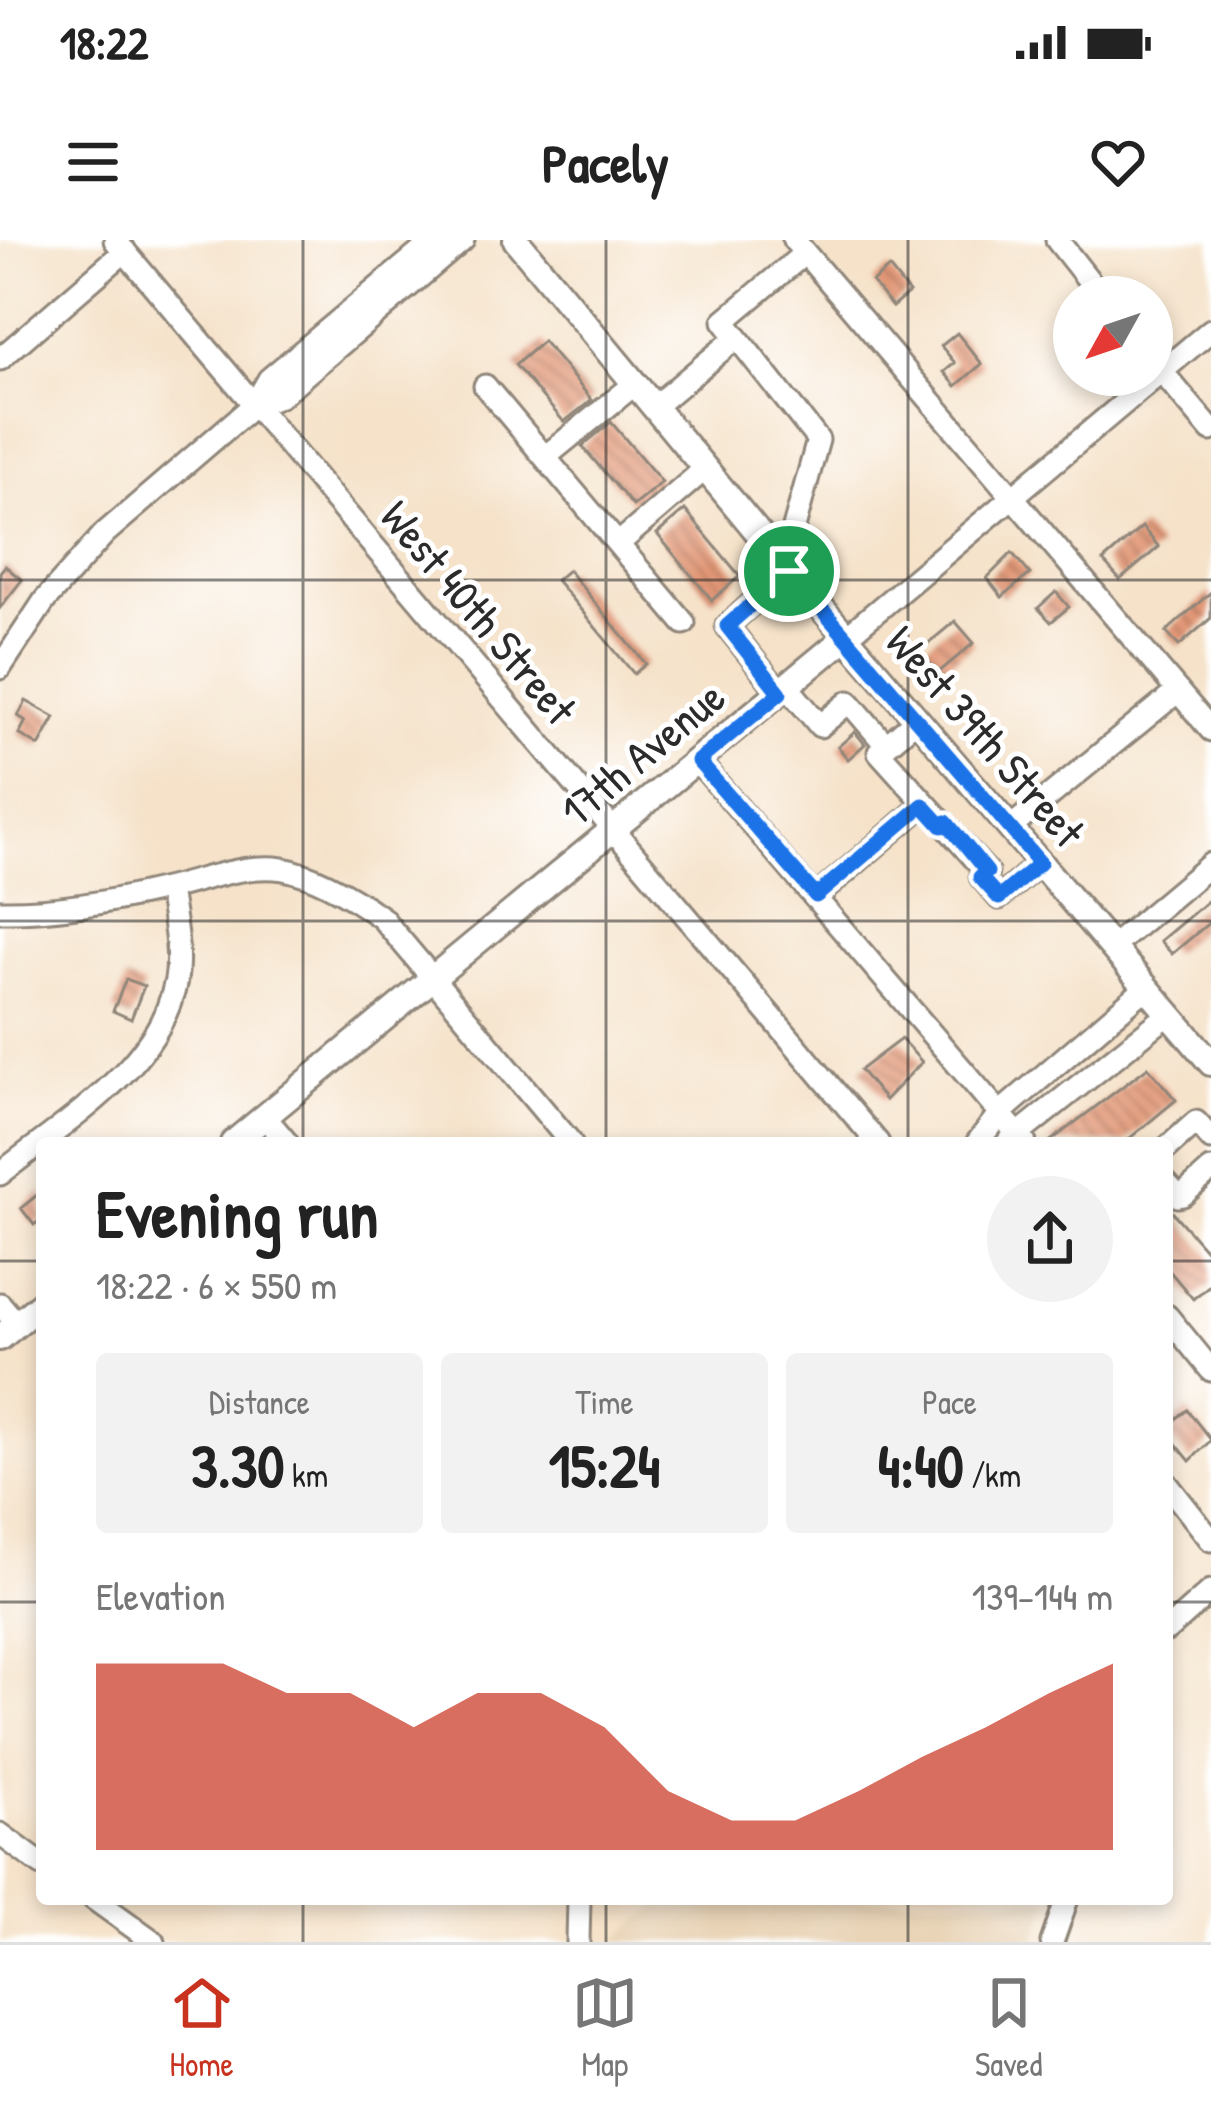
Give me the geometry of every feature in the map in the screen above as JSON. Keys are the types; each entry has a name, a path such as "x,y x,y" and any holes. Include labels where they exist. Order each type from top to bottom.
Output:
{"main road":[{"name":"West 39th Street","path":"515,240 786,568 1211,1063"},
{"name":"17th Avenue","path":"240,1137 846,637"},
{"path":"6,1322 36,1306"}],"street":[{"path":"0,668 45,600 105,533 254,405 269,380 435,240"},
{"path":"254,405 280,396 464,240"},
{"path":"1057,240 1085,276"},
{"path":"0,359 120,245"},
{"name":"West 40th Street","path":"120,245 873,1137"},
{"path":"886,746 849,702 820,726 727,626 786,568 818,440 724,322 800,247 1211,730"},
{"path":"655,406 736,338"},
{"name":"17th Avenue","path":"1173,357 1207,339"},
{"path":"545,457 636,383"},
{"path":"1173,385 1211,430"},
{"path":"485,386 684,622"},
{"name":"17th Avenue","path":"846,637 1124,396"},
{"path":"618,544 706,468"},
{"path":"1010,828 1178,691"},
{"path":"916,719 879,752 987,872 980,877 999,898 1040,863"},
{"path":"698,761 1000,1113 1014,1137"},
{"path":"816,896 923,805"},
{"path":"1112,947 1211,864"},
{"path":"0,911 105,903 246,870 282,868 354,898 382,918 566,1137"},
{"path":"45,1137 135,1064 162,1023 177,978 169,889"},
{"path":"981,1137 1000,1113 1148,987"},
{"path":"1020,1137 1169,1013"},
{"path":"265,1117 282,1137"},
{"path":"1173,1143 1196,1122 1211,1139"},
{"path":"0,1174 36,1145"},
{"path":"1173,1191 1183,1195 1211,1170"},
{"path":"1173,1323 1211,1370"},
{"path":"1173,1492 1211,1540"},
{"path":"1173,1623 1211,1592"},
{"path":"0,1834 36,1861"},
{"path":"102,1905 154,1942"},
{"path":"578,1942 579,1905"},
{"path":"1052,1942 1065,1905"}],"shaded area":[{"path":"658,1905 1048,1905 1034,1942 613,1942"}],"building":[{"path":"889,268 909,293 892,307 872,282"},
{"path":"957,333 982,364 956,386 944,372 955,363 941,346"},
{"path":"543,341 592,400 564,422 515,365"},
{"path":"611,422 662,482 633,506 582,446"},
{"path":"685,510 740,576 712,600 657,534"},
{"path":"1142,527 1159,547 1120,580 1103,561"},
{"path":"1012,553 1030,574 1002,597 987,578"},
{"path":"5,566 22,580 0,608 0,572"},
{"path":"568,570 646,664 634,674 556,580"},
{"path":"1056,592 1069,607 1051,622 1038,608"},
{"path":"1211,592 1211,618 1179,646 1166,632"},
{"path":"955,621 974,643 938,673 919,651"},
{"path":"26,701 55,717 39,746 19,734 26,721 18,716"},
{"path":"855,732 865,744 848,759 838,747"},
{"path":"1211,898 1211,921 1172,954 1160,941"},
{"path":"126,979 144,986 131,1019 113,1011"},
{"path":"901,1039 922,1062 885,1100 860,1070"},
{"path":"1148,1067 1176,1100 1131,1137 1056,1137"},
{"path":"36,1196 36,1224 34,1225 21,1208"},
{"path":"1173,1213 1211,1256 1211,1284 1193,1299 1173,1275"},
{"path":"1187,1410 1211,1440 1190,1461 1173,1440 1173,1421"}],"route":[{"path":"789,571 1040,863 999,898 980,877 987,872 946,822 942,826 923,805 816,896 698,761 780,693 727,626 789,571"}]}
